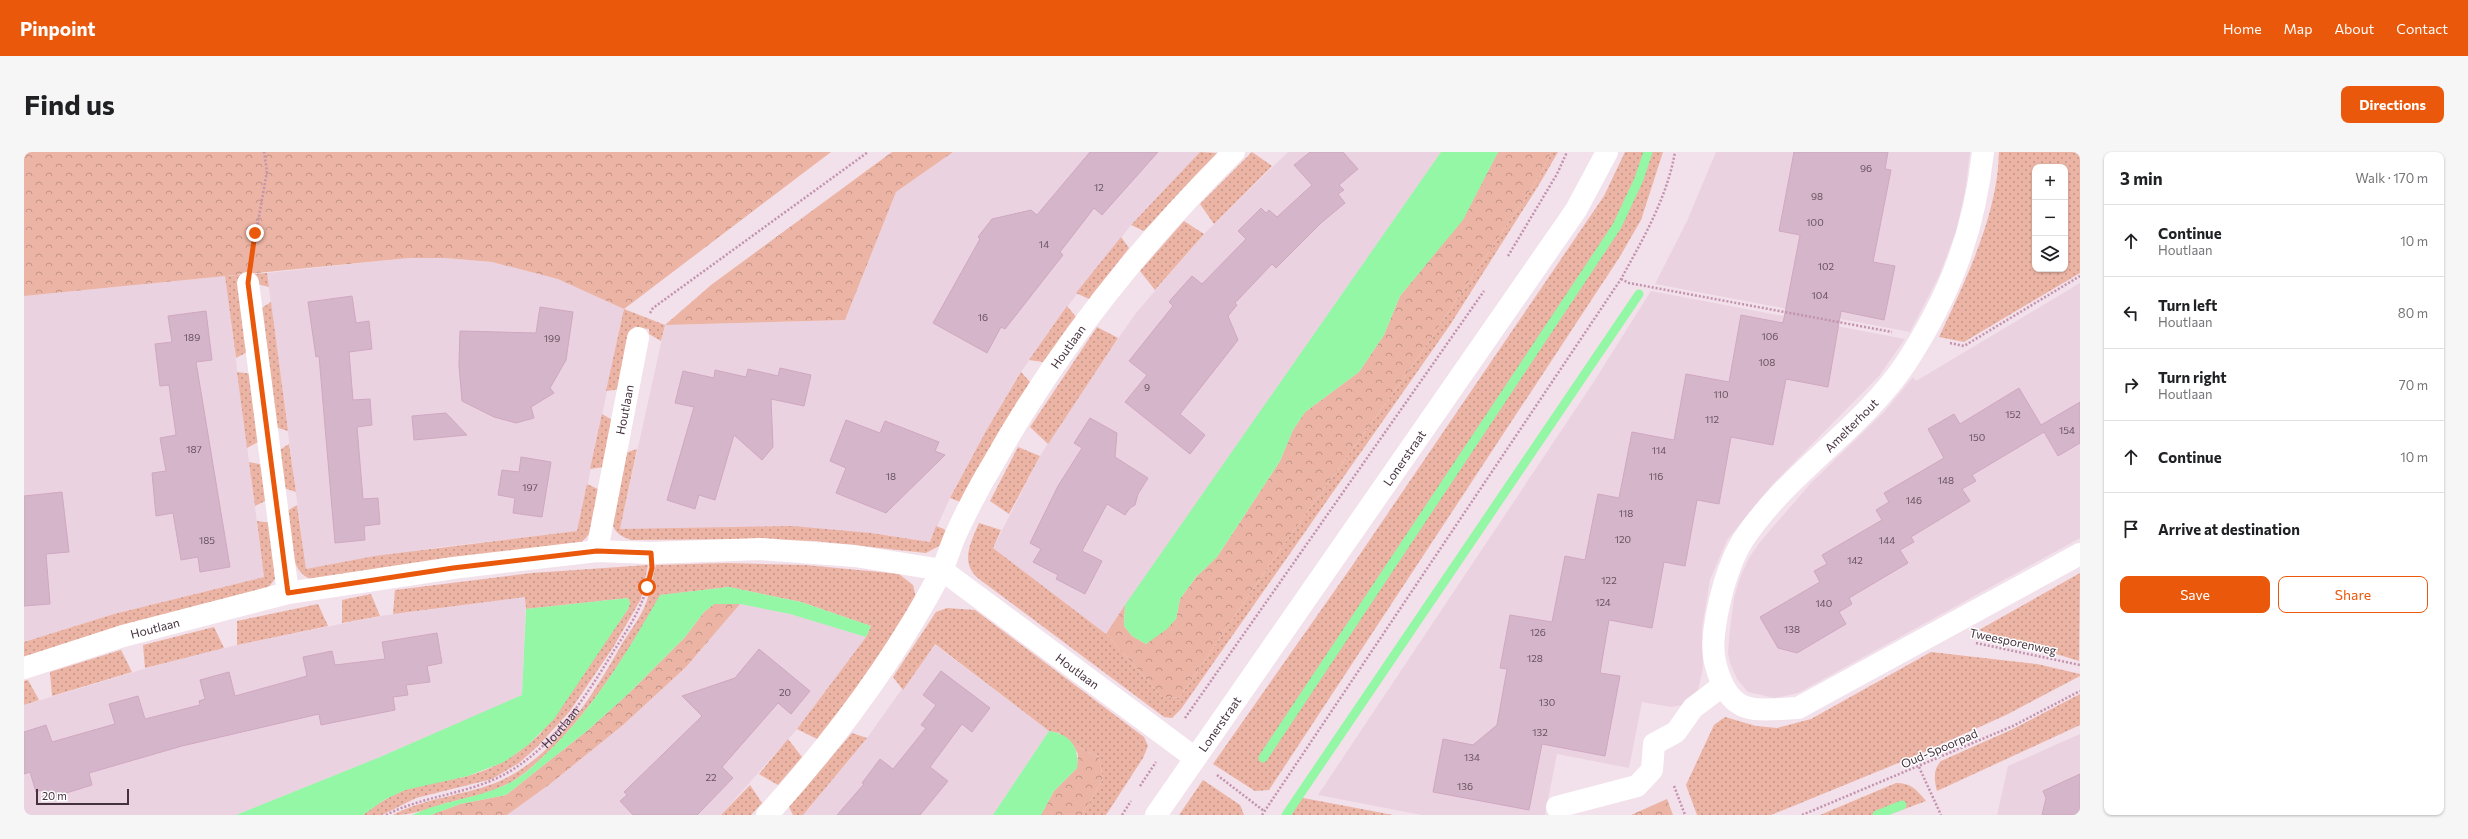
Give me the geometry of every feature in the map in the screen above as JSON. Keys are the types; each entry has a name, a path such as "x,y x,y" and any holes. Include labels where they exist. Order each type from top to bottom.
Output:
{"street":[{"name":"Houtlaan","path":"767,815 817,759 875,681 942,570 956,533 994,461 1038,390 1085,322 1134,261 1192,194 1234,152"},
{"name":"Lonerstraat","path":"1156,815 1194,758 1576,210 1607,152"},
{"name":"Amelterhout","path":"1983,152 1971,226 1948,287 1921,339 1885,390 1763,515 1743,540 1734,558 1720,601 1713,638 1715,662 1722,686 1736,703 1755,710 1798,708 2080,554"},
{"path":"248,283 288,593"},
{"name":"Houtlaan","path":"597,551 638,338"},
{"name":"Houtlaan","path":"24,668 123,636 288,593 453,568 597,551 651,553 760,549 855,556 942,570 1194,758"},
{"path":"1556,807 1637,786 1652,770 1654,744 1676,732 1693,708 1722,686"}],"path":[{"path":"248,283 267,171 264,152"},
{"path":"638,338 653,308 868,152"},
{"path":"1504,263 1557,174 1567,152"},
{"path":"1262,815 1621,279 1652,221 1672,171 1675,152"},
{"path":"1921,339 1964,346 2080,276"},
{"path":"1621,279 1628,283 1900,334"},
{"path":"1138,790 1170,740 1485,289"},
{"name":"Houtlaan","path":"386,815 420,800 458,792 496,779 527,760 573,713 597,679 634,619 647,587 652,568 651,553"},
{"name":"Tweesporenweg","path":"1948,625 1960,640 2080,665"},
{"name":"Oud-Spoorpad","path":"1802,815 1919,767 2012,726 2080,691"},
{"name":"Lonerstraat","path":"1194,758 1264,811"},
{"path":"1919,767 1941,815"},
{"path":"1122,815 1134,796"}],"shaded area":[{"path":"953,152 1200,152 1131,225 1060,316 1021,372 986,431 950,498 930,542 871,533 620,529 665,325 845,320 896,192"},
{"path":"1288,152 1441,152 1106,634 993,548 1040,456 1084,387 1136,313 1204,234"},
{"path":"1441,152 1498,152 1463,220 1400,296 1384,335 1359,372 1305,412 1293,430 1280,461 1217,557 1196,577 1180,599 1176,619 1167,629 1146,644 1132,636 1124,626 1125,605"},
{"path":"1716,152 1970,152 1965,192 1956,231 1939,276 1910,332 1655,284 1687,221"},
{"path":"409,258 445,258 492,262 559,279 624,309 578,531 441,547 306,569 267,273"},
{"path":"225,276 264,577 114,614 24,642 24,296"},
{"path":"2080,283 2080,538 1798,693 1774,698 1748,692 1737,679 1730,663 1728,653 1734,598 1741,575 1749,558 1760,542 1811,483 1885,411 1913,377 1916,381"},
{"path":"1651,291 1905,339 1879,376 1771,486 1727,540 1710,580 1702,628 1703,668 1698,690 1690,700 1682,705 1671,707 1642,702 1629,768 1557,754 1545,815 1422,815 1318,795 1593,383"},
{"path":"729,587 801,602 871,626 866,637 790,614 740,604 714,604 704,612 685,637 628,694 588,730 506,795 460,804 431,815 412,815 437,805 476,795 502,786 515,780 532,767 564,736 595,698 623,658 660,595"},
{"path":"526,597 522,695 501,705 380,757 236,815 24,815 24,705 164,663 237,645 380,616"},
{"path":"628,598 630,603 628,609 554,719 528,745 504,762 468,776 405,790 384,800 363,815 236,815 380,757 522,695 526,609"},
{"path":"740,604 790,614 866,637 797,729 721,815 507,815 550,784 623,725 686,667"},
{"path":"934,644 1049,731 993,815 803,815 867,738"},
{"path":"1049,731 1063,735 1072,743 1077,754 1077,768 1054,791 1041,815 993,815"},
{"path":"2080,734 2080,815 1997,815 2008,766"}],"green space":[{"path":"24,152 831,152 624,309 558,279 492,262 445,258 409,258 24,296"},
{"path":"892,152 953,152 896,192 845,320 665,325 711,285"},
{"path":"1200,152 1217,153 1144,231 1131,225"},
{"path":"1252,152 1272,166 1214,224 1200,204"},
{"path":"1498,152 1551,152 1541,174 1409,371 1284,544 1179,698 1162,697 1106,634 1125,605 1124,626 1132,636 1146,644 1176,619 1180,599 1196,577 1217,557 1280,461 1293,430 1305,412 1359,372 1384,335 1400,296 1463,219"},
{"path":"1551,152 1558,152 1450,325 1181,709 1172,718 1164,717 973,573 969,566 968,552 979,523 1001,530 993,548 1106,634 1162,697 1179,698 1284,544 1409,371 1541,174"},
{"path":"1625,152 1663,152 1641,220 1619,258 1269,790 1255,791 1213,764 1352,566 1604,196"},
{"path":"1999,152 2080,152 2080,273 1964,342 1939,337 1969,271 1993,199"},
{"path":"1184,221 1204,234 1155,290 1140,271"},
{"path":"1121,237 1129,248 1089,299 1076,293"},
{"path":"267,273 269,287 257,284 249,351 236,358 225,276"},
{"path":"271,302 288,431 275,427 260,309"},
{"path":"1067,306 1076,317 1043,362 1029,360"},
{"path":"624,309 665,325 661,341 649,334 649,329 634,327 621,389 606,391"},
{"path":"1097,327 1118,338 1048,444 1030,427"},
{"path":"237,372 252,374 260,441 247,448"},
{"path":"1021,372 1030,382 963,503 950,498 986,431"},
{"path":"602,414 614,421 604,467 590,469"},
{"path":"289,444 296,492 284,488 278,451"},
{"path":"1018,447 1040,456 1009,514 990,501"},
{"path":"637,449 620,529 792,526 871,533 930,542 936,526 944,529 948,534 939,546 926,553 815,541 748,539 631,540 618,534 611,521 622,454"},
{"path":"249,462 264,465 269,499 255,506"},
{"path":"587,484 600,490 589,534 581,543 313,580 305,576 298,569 291,551 287,511 297,505 306,569 375,556 577,531"},
{"path":"257,521 271,523 275,579 267,589 24,657 24,642 114,614 264,577"},
{"path":"726,563 805,565 899,574 913,585 916,598 913,607 852,694 817,739 797,729 866,637 871,626 801,602 729,587 661,595 623,658 595,698 564,736 527,771 515,780 472,797 414,813 393,815 419,804 473,790 500,781 520,770 539,756 572,721 600,682 644,609 656,565"},
{"path":"648,565 641,599 614,646 570,711 538,746 519,763 492,779 416,798 382,815 363,815 399,792 415,787 464,777 491,768 513,756 527,745 540,734 628,609 630,603 628,598 526,609 525,597 393,614 395,590 532,573"},
{"path":"2080,573 2079,661 1979,630"},
{"path":"371,594 380,616 342,623 342,600"},
{"path":"318,604 328,626 237,645 237,621"},
{"path":"714,604 740,604 686,667 623,725 550,784 507,815 431,815 460,804 506,795 588,730 628,694 685,637 704,612"},
{"path":"947,608 975,610 1144,737 1148,746 1143,758 1106,815 1082,815 1103,779 1099,757 1073,745 1059,733 1049,731 935,644 903,690 893,677 936,612"},
{"path":"214,627 224,648 145,668 143,645"},
{"path":"121,650 132,672 52,696 50,672"},
{"path":"1931,652 2037,664 2080,674 2080,676 2006,715 1913,757 1771,815 1697,815 1686,785 1714,725 1725,717 1756,726 1777,728 1811,719"},
{"path":"28,680 39,700 24,705 24,681"},
{"path":"2080,694 2080,725 1937,791 1935,771 1941,761 2013,729"},
{"path":"852,733 867,738 803,815 793,815 789,807"},
{"path":"788,739 802,757 778,785 759,774"},
{"path":"1073,745 1099,757 1103,779 1082,815 1041,815 1054,791 1077,768 1078,754"},
{"path":"1203,780 1240,805 1244,815 1179,815"},
{"path":"1896,783 1906,784 1913,788 1926,801 1888,815 1820,815"},
{"path":"750,785 762,803 751,815 721,815"},
{"path":"1298,797 1393,815 1286,815"},
{"path":"1667,799 1673,815 1631,815"}],"building":[{"path":"1090,152 1158,152 1102,215 1094,208 1060,252 1063,255 1005,329 1001,327 987,353 933,323 980,239 978,237 992,219 1031,210 1037,215"},
{"path":"1310,152 1343,152 1358,169 1339,185 1344,190 1338,194 1345,203 1321,223 1276,268 1272,264 1235,303 1237,305 1228,316 1238,340 1180,414 1205,435 1190,454 1125,402 1147,375 1129,361 1173,306 1169,302 1192,276 1202,284 1246,239 1238,231 1261,208 1266,213 1269,210 1277,217 1312,185 1294,165"},
{"path":"1794,152 1888,152 1885,169 1891,170 1873,262 1895,266 1884,320 1841,311 1828,387 1786,379 1773,445 1731,437 1719,504 1697,500 1685,566 1664,562 1652,628 1609,620 1600,673 1620,676 1605,756 1542,744 1529,810 1433,792 1443,739 1473,745 1497,725 1507,669 1500,668 1510,615 1552,622 1565,556 1585,560 1598,494 1619,498 1632,432 1674,440 1686,374 1729,382 1741,315 1783,323 1800,235 1779,231"},
{"path":"352,296 356,323 369,321 372,349 349,352 353,400 370,399 372,425 357,427 363,499 378,498 380,524 364,526 365,540 335,543 319,356 316,357 308,302"},
{"path":"540,307 573,312 566,360 550,388 554,393 531,407 534,418 516,423 494,417 462,401 459,365 460,331 536,333"},
{"path":"206,311 212,360 196,362 230,567 200,572 198,557 181,560 173,513 156,516 152,473 166,471 160,438 176,435 169,385 160,386 155,344 172,342 168,316"},
{"path":"780,368 811,375 804,406 771,399 773,447 762,460 734,435 715,500 699,495 695,509 667,500 694,407 675,403 683,371 714,378 715,370 746,377 748,369 778,376"},
{"path":"2019,388 2041,425 2080,402 2080,443 2058,456 2044,432 1972,475 1976,481 1962,489 1970,501 1911,537 1914,542 1900,550 1908,563 1849,598 1852,604 1839,612 1846,624 1797,653 1778,648 1760,617 1820,582 1814,571 1827,564 1822,555 1882,520 1876,510 1889,502 1884,493 1944,458 1928,429 1954,414 1960,424"},
{"path":"446,413 467,435 414,440 412,416"},
{"path":"1090,418 1117,433 1115,457 1148,478 1138,494 1135,505 1130,508 1125,515 1107,504 1082,551 1102,561 1085,594 1056,579 1058,575 1033,562 1041,549 1030,543 1058,486 1082,448 1074,443"},
{"path":"846,420 880,433 885,421 939,442 935,451 945,455 886,513 836,493 846,468 830,461"},
{"path":"521,457 551,462 542,517 513,513 515,498 498,495 502,470 519,472"},
{"path":"62,492 69,552 46,554 50,604 24,606 24,496"},
{"path":"437,633 442,663 427,666 430,682 406,685 408,695 393,697 395,710 321,725 319,714 182,746 89,773 92,785 44,800 41,790 36,792 30,772 24,774 24,732 46,725 52,742 115,724 109,704 138,696 145,719 200,705 199,701 205,699 200,680 229,672 235,696 307,676 303,657 332,651 335,665 385,659 382,642"},
{"path":"759,649 810,691 791,714 778,703 722,767 733,778 697,815 633,815 620,801 627,795 624,792 702,716 682,696 735,678"},
{"path":"941,671 990,708 972,732 962,724 930,767 948,781 920,815 837,815 864,784 862,783 880,759 893,769 926,728 921,725 936,705 923,695"},
{"path":"2080,774 2080,815 2042,815 2046,798 2043,791"}],"waterway":[{"path":"1263,758 1617,226 1639,179 1648,152"},
{"path":"1286,815 1639,294"},
{"path":"1877,815 1902,805"}],"route":[{"path":"255,233 248,283 288,593 453,568 597,551 651,553 652,568 647,587"}]}
